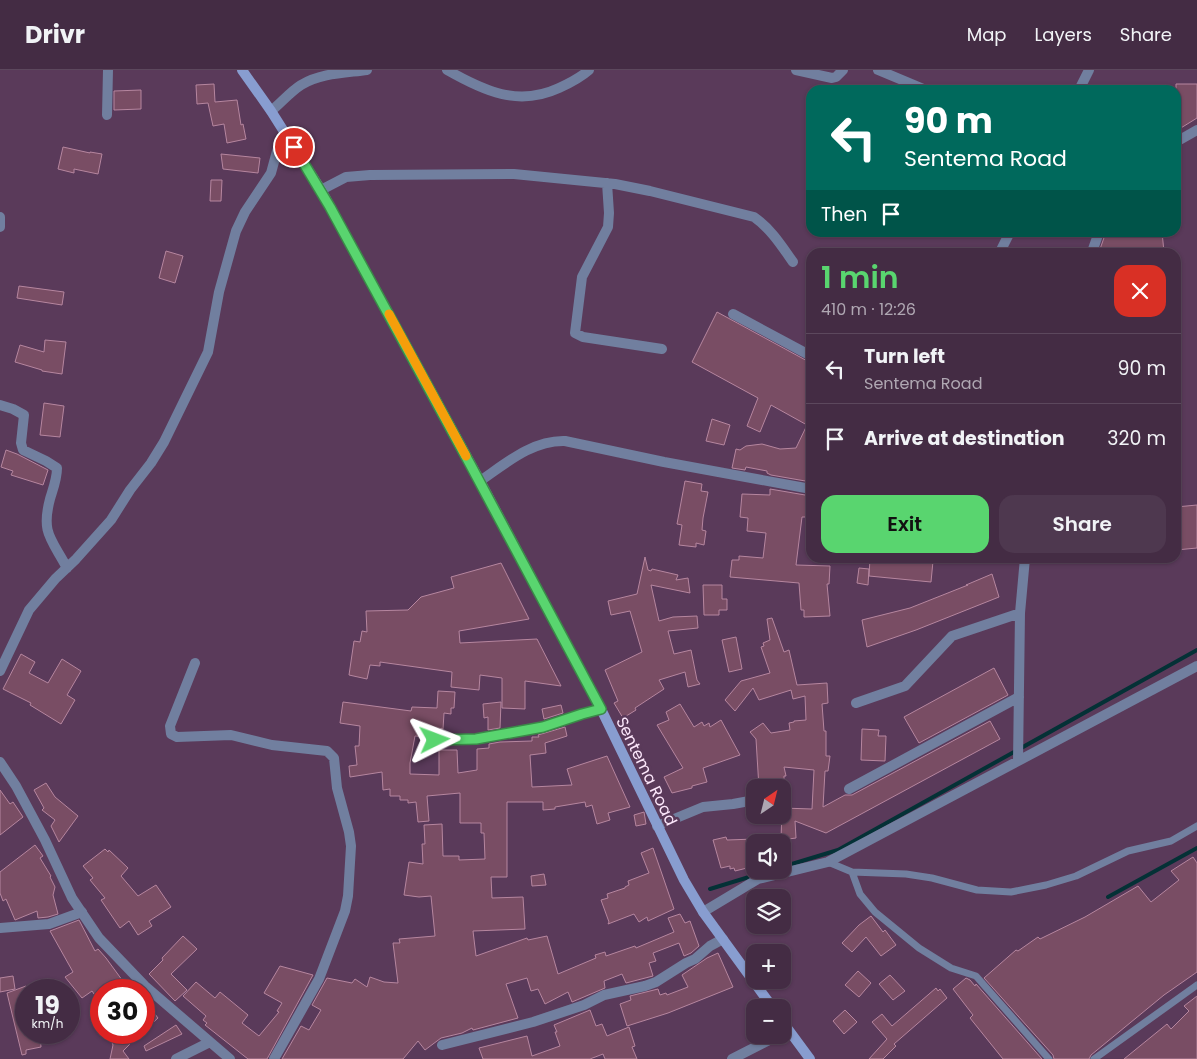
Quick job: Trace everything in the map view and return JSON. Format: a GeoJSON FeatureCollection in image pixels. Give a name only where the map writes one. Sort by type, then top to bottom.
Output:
{"type":"FeatureCollection","features":[{"type":"Feature","properties":{"kind":"main road","name":"Sentema Road"},"geometry":{"type":"LineString","coordinates":[[242,70],[271,111],[321,190],[601,709],[684,880],[703,912],[766,999]]}},
{"type":"Feature","properties":{"kind":"main road"},"geometry":{"type":"LineString","coordinates":[[791,1040],[810,1059]]}},
{"type":"Feature","properties":{"kind":"street"},"geometry":{"type":"LineString","coordinates":[[107,114],[108,70]]}},
{"type":"Feature","properties":{"kind":"street"},"geometry":{"type":"LineString","coordinates":[[271,111],[300,86],[311,80],[324,76],[367,70]]}},
{"type":"Feature","properties":{"kind":"street"},"geometry":{"type":"LineString","coordinates":[[451,71],[495,93],[520,98],[549,93],[582,76],[589,70]]}},
{"type":"Feature","properties":{"kind":"street"},"geometry":{"type":"LineString","coordinates":[[796,70],[832,78],[836,77],[843,70]]}},
{"type":"Feature","properties":{"kind":"street"},"geometry":{"type":"LineString","coordinates":[[878,70],[914,85]]}},
{"type":"Feature","properties":{"kind":"street"},"geometry":{"type":"LineString","coordinates":[[1082,85],[1089,70]]}},
{"type":"Feature","properties":{"kind":"street"},"geometry":{"type":"LineString","coordinates":[[1181,139],[1197,130]]}},
{"type":"Feature","properties":{"kind":"street"},"geometry":{"type":"LineString","coordinates":[[0,671],[30,610],[43,592],[100,534],[164,442],[208,352],[219,292],[236,231],[245,212],[271,173],[277,151],[285,133]]}},
{"type":"Feature","properties":{"kind":"street"},"geometry":{"type":"LineString","coordinates":[[321,190],[346,177],[370,175],[506,173],[607,183],[650,191],[754,217],[765,224],[793,262]]}},
{"type":"Feature","properties":{"kind":"street"},"geometry":{"type":"LineString","coordinates":[[607,183],[608,227],[582,277],[575,333],[583,337],[662,349]]}},
{"type":"Feature","properties":{"kind":"street"},"geometry":{"type":"LineString","coordinates":[[0,217],[0,227]]}},
{"type":"Feature","properties":{"kind":"street"},"geometry":{"type":"LineString","coordinates":[[733,314],[806,353]]}},
{"type":"Feature","properties":{"kind":"street"},"geometry":{"type":"LineString","coordinates":[[0,405],[24,415],[23,450],[57,468],[56,481],[46,518],[46,527],[67,568]]}},
{"type":"Feature","properties":{"kind":"street"},"geometry":{"type":"LineString","coordinates":[[480,482],[517,456],[541,444],[556,441],[806,488]]}},
{"type":"Feature","properties":{"kind":"street"},"geometry":{"type":"LineString","coordinates":[[1018,756],[1020,613],[1025,563]]}},
{"type":"Feature","properties":{"kind":"street"},"geometry":{"type":"LineString","coordinates":[[856,703],[905,686],[952,636],[1020,613]]}},
{"type":"Feature","properties":{"kind":"street"},"geometry":{"type":"LineString","coordinates":[[195,663],[170,726],[171,734],[178,737],[231,736],[272,745],[327,751],[334,758],[337,788],[349,832],[350,876],[345,911],[319,979],[274,1059]]}},
{"type":"Feature","properties":{"kind":"street"},"geometry":{"type":"LineString","coordinates":[[703,912],[758,879],[828,862],[1018,756],[1197,666]]}},
{"type":"Feature","properties":{"kind":"street"},"geometry":{"type":"LineString","coordinates":[[848,789],[1019,697]]}},
{"type":"Feature","properties":{"kind":"street"},"geometry":{"type":"LineString","coordinates":[[435,740],[476,739],[543,727],[601,709]]}},
{"type":"Feature","properties":{"kind":"street"},"geometry":{"type":"LineString","coordinates":[[0,762],[28,808],[72,898],[100,938],[145,986],[230,1059]]}},
{"type":"Feature","properties":{"kind":"street"},"geometry":{"type":"LineString","coordinates":[[658,826],[704,807],[746,802]]}},
{"type":"Feature","properties":{"kind":"street"},"geometry":{"type":"LineString","coordinates":[[0,928],[49,924],[82,912]]}},
{"type":"Feature","properties":{"kind":"street"},"geometry":{"type":"LineString","coordinates":[[442,1045],[533,1022],[604,995],[656,982],[694,959],[710,946],[723,940]]}},
{"type":"Feature","properties":{"kind":"street"},"geometry":{"type":"LineString","coordinates":[[176,1059],[210,1042]]}},
{"type":"Feature","properties":{"kind":"street"},"geometry":{"type":"LineString","coordinates":[[732,1059],[762,1044]]}},
{"type":"Feature","properties":{"kind":"lane"},"geometry":{"type":"LineString","coordinates":[[828,862],[852,872],[932,878],[977,890],[1011,892],[1046,885],[1076,876],[1128,851],[1171,841],[1197,826]]}},
{"type":"Feature","properties":{"kind":"lane"},"geometry":{"type":"LineString","coordinates":[[852,872],[860,894],[875,912],[919,948],[951,968],[976,976],[1049,1059]]}},
{"type":"Feature","properties":{"kind":"lane"},"geometry":{"type":"LineString","coordinates":[[1094,1059],[1197,984]]}},
{"type":"Feature","properties":{"kind":"building"},"geometry":{"type":"Polygon","coordinates":[[[214,84],[215,102],[237,100],[241,125],[243,124],[246,139],[227,143],[224,124],[213,126],[208,103],[197,104],[196,85],[214,84]]]}},
{"type":"Feature","properties":{"kind":"building"},"geometry":{"type":"Polygon","coordinates":[[[1197,84],[1197,118],[1181,128],[1181,85],[1176,85],[1197,84]]]}},
{"type":"Feature","properties":{"kind":"building"},"geometry":{"type":"Polygon","coordinates":[[[141,90],[141,109],[114,110],[114,91],[141,90]]]}},
{"type":"Feature","properties":{"kind":"building"},"geometry":{"type":"Polygon","coordinates":[[[63,147],[102,154],[98,174],[74,169],[74,173],[58,169],[63,147]]]}},
{"type":"Feature","properties":{"kind":"building"},"geometry":{"type":"Polygon","coordinates":[[[221,154],[260,158],[258,173],[223,169],[221,154]]]}},
{"type":"Feature","properties":{"kind":"building"},"geometry":{"type":"Polygon","coordinates":[[[211,180],[222,180],[221,201],[210,201],[211,180]]]}},
{"type":"Feature","properties":{"kind":"building"},"geometry":{"type":"Polygon","coordinates":[[[1104,237],[1162,237],[1164,248],[1100,248],[1104,237]]]}},
{"type":"Feature","properties":{"kind":"building"},"geometry":{"type":"Polygon","coordinates":[[[166,251],[183,256],[175,283],[159,278],[166,251]]]}},
{"type":"Feature","properties":{"kind":"building"},"geometry":{"type":"Polygon","coordinates":[[[19,286],[64,292],[62,305],[17,298],[19,286]]]}},
{"type":"Feature","properties":{"kind":"building"},"geometry":{"type":"Polygon","coordinates":[[[717,312],[806,360],[806,424],[771,405],[760,432],[747,426],[758,398],[692,362],[717,312]]]}},
{"type":"Feature","properties":{"kind":"building"},"geometry":{"type":"Polygon","coordinates":[[[45,340],[66,342],[62,374],[42,371],[15,362],[20,345],[44,352],[45,340]]]}},
{"type":"Feature","properties":{"kind":"building"},"geometry":{"type":"Polygon","coordinates":[[[44,403],[64,406],[60,437],[40,435],[44,403]]]}},
{"type":"Feature","properties":{"kind":"building"},"geometry":{"type":"Polygon","coordinates":[[[712,419],[730,425],[724,445],[706,441],[712,419]]]}},
{"type":"Feature","properties":{"kind":"building"},"geometry":{"type":"Polygon","coordinates":[[[806,427],[806,481],[771,475],[767,471],[746,467],[745,470],[732,468],[736,449],[740,450],[746,446],[762,444],[780,449],[796,448],[806,427]]]}},
{"type":"Feature","properties":{"kind":"building"},"geometry":{"type":"Polygon","coordinates":[[[6,450],[48,470],[43,485],[11,475],[13,471],[1,467],[6,450]]]}},
{"type":"Feature","properties":{"kind":"building"},"geometry":{"type":"Polygon","coordinates":[[[685,481],[702,484],[701,491],[708,492],[702,530],[706,531],[704,545],[696,543],[696,547],[679,545],[682,525],[677,524],[685,481]]]}},
{"type":"Feature","properties":{"kind":"building"},"geometry":{"type":"Polygon","coordinates":[[[770,489],[806,495],[806,517],[802,517],[796,565],[830,566],[829,584],[827,584],[830,616],[804,617],[804,610],[801,610],[799,583],[730,577],[732,560],[739,560],[739,556],[763,558],[766,533],[747,531],[748,518],[740,517],[742,494],[770,495],[770,489]]]}},
{"type":"Feature","properties":{"kind":"building"},"geometry":{"type":"Polygon","coordinates":[[[1197,505],[1197,548],[1181,550],[1181,507],[1197,505]]]}},
{"type":"Feature","properties":{"kind":"building"},"geometry":{"type":"Polygon","coordinates":[[[645,557],[648,570],[651,571],[652,569],[678,575],[676,580],[688,578],[690,593],[651,585],[659,621],[673,617],[697,616],[698,628],[668,631],[674,654],[691,650],[697,680],[700,684],[688,687],[685,672],[659,680],[664,689],[623,718],[614,703],[618,701],[605,670],[642,652],[630,611],[611,615],[608,601],[637,594],[645,557]]]}},
{"type":"Feature","properties":{"kind":"building"},"geometry":{"type":"Polygon","coordinates":[[[501,563],[529,619],[459,631],[460,643],[537,639],[561,686],[525,681],[525,709],[502,708],[502,678],[480,675],[479,690],[451,687],[452,672],[380,662],[380,666],[370,665],[367,679],[349,675],[354,641],[360,642],[362,631],[367,632],[366,611],[408,610],[421,597],[454,588],[451,577],[501,563]]]}},
{"type":"Feature","properties":{"kind":"building"},"geometry":{"type":"Polygon","coordinates":[[[870,563],[933,563],[931,582],[869,576],[870,563]]]}},
{"type":"Feature","properties":{"kind":"building"},"geometry":{"type":"Polygon","coordinates":[[[859,568],[869,569],[868,585],[857,583],[859,568]]]}},
{"type":"Feature","properties":{"kind":"building"},"geometry":{"type":"Polygon","coordinates":[[[992,574],[999,597],[867,647],[862,620],[910,608],[992,574]]]}},
{"type":"Feature","properties":{"kind":"building"},"geometry":{"type":"Polygon","coordinates":[[[703,585],[722,585],[722,599],[727,599],[727,610],[719,610],[719,615],[704,615],[703,585]]]}},
{"type":"Feature","properties":{"kind":"building"},"geometry":{"type":"Polygon","coordinates":[[[772,618],[784,652],[789,650],[797,685],[827,683],[828,703],[822,704],[824,731],[826,731],[826,756],[830,756],[828,771],[825,771],[823,807],[845,795],[852,795],[990,721],[1000,739],[826,833],[795,821],[796,838],[791,839],[791,834],[781,834],[782,824],[791,824],[791,808],[812,809],[814,770],[784,767],[786,776],[784,776],[784,779],[758,779],[756,739],[750,732],[763,723],[771,733],[790,730],[789,723],[806,720],[805,696],[793,699],[791,690],[759,700],[753,688],[735,711],[725,700],[741,681],[770,673],[761,647],[764,646],[763,643],[770,640],[767,619],[772,618]]]}},
{"type":"Feature","properties":{"kind":"building"},"geometry":{"type":"Polygon","coordinates":[[[736,637],[742,669],[729,672],[722,640],[736,637]]]}},
{"type":"Feature","properties":{"kind":"building"},"geometry":{"type":"Polygon","coordinates":[[[21,654],[35,662],[29,673],[48,683],[62,659],[81,671],[67,695],[75,700],[61,724],[30,705],[31,703],[3,689],[21,654]]]}},
{"type":"Feature","properties":{"kind":"building"},"geometry":{"type":"Polygon","coordinates":[[[994,668],[1008,695],[919,743],[904,717],[994,668]]]}},
{"type":"Feature","properties":{"kind":"building"},"geometry":{"type":"Polygon","coordinates":[[[438,691],[455,692],[454,708],[451,708],[451,714],[444,713],[441,733],[432,734],[429,737],[415,736],[410,774],[439,775],[439,750],[457,750],[458,773],[477,770],[477,749],[489,748],[489,744],[500,742],[532,741],[532,737],[539,737],[538,735],[565,727],[567,736],[545,743],[546,753],[530,755],[532,787],[572,785],[567,769],[607,756],[630,807],[608,813],[610,820],[597,824],[592,805],[586,807],[585,802],[543,810],[543,802],[507,802],[507,877],[491,877],[492,898],[523,897],[525,929],[473,931],[476,956],[527,938],[528,940],[547,936],[558,974],[596,958],[595,955],[605,952],[606,956],[635,946],[636,948],[674,932],[668,918],[680,914],[685,923],[690,921],[699,946],[684,956],[679,943],[653,953],[656,961],[649,963],[653,976],[626,983],[622,974],[604,981],[605,988],[572,1002],[568,992],[545,1004],[538,989],[531,991],[527,978],[506,984],[518,1018],[473,1030],[472,1028],[462,1033],[441,1038],[425,1050],[418,1041],[403,1059],[282,1059],[301,1026],[309,1030],[321,1010],[312,1005],[327,978],[352,983],[355,979],[367,987],[370,977],[384,982],[398,983],[393,943],[400,943],[399,939],[435,936],[431,896],[404,895],[409,862],[423,864],[422,844],[425,844],[424,825],[442,824],[443,856],[459,856],[459,860],[485,859],[484,833],[481,833],[481,823],[460,823],[460,793],[427,796],[429,821],[418,822],[416,802],[408,803],[408,800],[400,800],[400,796],[390,796],[390,789],[383,790],[382,772],[350,777],[349,766],[357,765],[355,746],[359,746],[360,726],[340,723],[343,702],[411,711],[412,707],[437,708],[438,691]]]}},
{"type":"Feature","properties":{"kind":"building"},"geometry":{"type":"Polygon","coordinates":[[[501,702],[500,728],[488,730],[488,717],[484,718],[483,704],[501,702]]]}},
{"type":"Feature","properties":{"kind":"building"},"geometry":{"type":"Polygon","coordinates":[[[680,704],[694,727],[702,722],[704,726],[709,723],[710,727],[721,720],[740,755],[703,768],[707,782],[672,793],[664,777],[683,768],[657,725],[669,720],[666,712],[680,704]]]}},
{"type":"Feature","properties":{"kind":"building"},"geometry":{"type":"Polygon","coordinates":[[[561,705],[563,713],[544,719],[542,709],[561,705]]]}},
{"type":"Feature","properties":{"kind":"building"},"geometry":{"type":"Polygon","coordinates":[[[862,729],[879,730],[878,736],[886,736],[885,761],[861,760],[862,729]]]}},
{"type":"Feature","properties":{"kind":"building"},"geometry":{"type":"Polygon","coordinates":[[[46,783],[55,797],[78,816],[59,842],[51,826],[55,820],[42,810],[44,808],[34,790],[46,783]]]}},
{"type":"Feature","properties":{"kind":"building"},"geometry":{"type":"Polygon","coordinates":[[[0,790],[10,804],[13,802],[23,817],[0,835],[0,790]]]}},
{"type":"Feature","properties":{"kind":"building"},"geometry":{"type":"Polygon","coordinates":[[[644,812],[646,824],[636,826],[634,815],[644,812]]]}},
{"type":"Feature","properties":{"kind":"building"},"geometry":{"type":"Polygon","coordinates":[[[726,837],[727,840],[746,839],[746,868],[735,871],[734,868],[730,869],[730,866],[721,868],[713,840],[726,837]]]}},
{"type":"Feature","properties":{"kind":"building"},"geometry":{"type":"Polygon","coordinates":[[[35,845],[43,856],[40,858],[51,876],[55,887],[53,895],[58,914],[38,918],[37,911],[15,920],[6,899],[3,901],[0,893],[0,872],[35,845]]]}},
{"type":"Feature","properties":{"kind":"building"},"geometry":{"type":"Polygon","coordinates":[[[653,848],[674,909],[648,921],[647,917],[639,922],[634,914],[608,924],[609,922],[601,900],[608,898],[607,894],[625,888],[629,885],[628,881],[649,873],[641,853],[653,848]]]}},
{"type":"Feature","properties":{"kind":"building"},"geometry":{"type":"Polygon","coordinates":[[[105,849],[108,852],[109,850],[128,868],[121,876],[138,896],[156,885],[171,907],[149,921],[152,926],[138,935],[129,921],[120,928],[101,900],[105,898],[90,880],[93,878],[83,866],[105,849]]]}},
{"type":"Feature","properties":{"kind":"building"},"geometry":{"type":"Polygon","coordinates":[[[1193,857],[1197,863],[1197,972],[1164,995],[1091,1055],[1089,1059],[1054,1059],[1053,1055],[984,978],[1016,950],[1018,951],[1038,937],[1040,939],[1085,917],[1138,886],[1151,902],[1179,880],[1171,871],[1193,857]]]}},
{"type":"Feature","properties":{"kind":"building"},"geometry":{"type":"Polygon","coordinates":[[[544,874],[546,885],[532,886],[531,876],[544,874]]]}},
{"type":"Feature","properties":{"kind":"building"},"geometry":{"type":"Polygon","coordinates":[[[871,916],[896,945],[881,956],[866,937],[852,952],[842,943],[859,925],[871,916]]]}},
{"type":"Feature","properties":{"kind":"building"},"geometry":{"type":"Polygon","coordinates":[[[79,920],[95,951],[98,949],[121,979],[90,979],[90,992],[82,998],[80,996],[80,979],[67,979],[65,977],[73,972],[50,931],[79,920]]]}},
{"type":"Feature","properties":{"kind":"building"},"geometry":{"type":"Polygon","coordinates":[[[183,936],[197,949],[171,974],[187,990],[175,1001],[149,974],[163,960],[162,958],[183,936]]]}},
{"type":"Feature","properties":{"kind":"building"},"geometry":{"type":"Polygon","coordinates":[[[718,953],[733,987],[668,1013],[627,1026],[620,1004],[631,1000],[630,996],[658,989],[660,995],[666,993],[667,995],[688,987],[682,975],[718,953]]]}},
{"type":"Feature","properties":{"kind":"building"},"geometry":{"type":"Polygon","coordinates":[[[280,966],[313,975],[267,1059],[248,1059],[205,1025],[207,1023],[203,1020],[206,1016],[183,996],[196,982],[215,998],[220,992],[248,1015],[242,1023],[259,1036],[279,1012],[277,1011],[282,1003],[264,993],[280,966]]]}},
{"type":"Feature","properties":{"kind":"building"},"geometry":{"type":"Polygon","coordinates":[[[858,971],[871,983],[859,997],[845,985],[858,971]]]}},
{"type":"Feature","properties":{"kind":"building"},"geometry":{"type":"Polygon","coordinates":[[[890,975],[905,991],[893,1000],[879,984],[890,975]]]}},
{"type":"Feature","properties":{"kind":"building"},"geometry":{"type":"Polygon","coordinates":[[[13,976],[15,989],[0,992],[0,978],[13,976]]]}},
{"type":"Feature","properties":{"kind":"building"},"geometry":{"type":"Polygon","coordinates":[[[966,978],[975,986],[976,984],[1042,1059],[1003,1059],[970,1018],[973,1015],[953,989],[966,978]]]}},
{"type":"Feature","properties":{"kind":"building"},"geometry":{"type":"Polygon","coordinates":[[[936,988],[938,991],[940,989],[947,998],[894,1044],[896,1046],[883,1059],[869,1059],[887,1039],[872,1022],[882,1014],[892,1026],[936,988]]]}},
{"type":"Feature","properties":{"kind":"building"},"geometry":{"type":"Polygon","coordinates":[[[15,990],[15,1026],[7,993],[15,990]]]}},
{"type":"Feature","properties":{"kind":"building"},"geometry":{"type":"Polygon","coordinates":[[[1197,996],[1197,1059],[1124,1059],[1167,1024],[1171,1029],[1189,1011],[1184,1006],[1197,996]]]}},
{"type":"Feature","properties":{"kind":"building"},"geometry":{"type":"Polygon","coordinates":[[[590,1010],[596,1026],[602,1024],[607,1036],[629,1027],[635,1046],[632,1047],[637,1059],[605,1059],[603,1054],[590,1059],[483,1059],[479,1048],[527,1036],[532,1056],[560,1046],[554,1025],[590,1010]]]}},
{"type":"Feature","properties":{"kind":"building"},"geometry":{"type":"Polygon","coordinates":[[[845,1010],[857,1022],[844,1034],[833,1021],[845,1010]]]}},
{"type":"Feature","properties":{"kind":"building"},"geometry":{"type":"Polygon","coordinates":[[[176,1025],[182,1034],[146,1051],[144,1046],[155,1044],[155,1039],[176,1025]]]}},
{"type":"Feature","properties":{"kind":"building"},"geometry":{"type":"Polygon","coordinates":[[[19,1044],[41,1044],[41,1047],[26,1050],[26,1054],[22,1055],[19,1044]]]}},
{"type":"Feature","properties":{"kind":"building"},"geometry":{"type":"Polygon","coordinates":[[[130,1044],[123,1051],[129,1059],[110,1059],[113,1045],[130,1044]]]}},
{"type":"Feature","properties":{"kind":"waterway"},"geometry":{"type":"LineString","coordinates":[[791,864],[838,850],[1197,650]]}},
{"type":"Feature","properties":{"kind":"waterway"},"geometry":{"type":"LineString","coordinates":[[1108,897],[1197,848]]}},
{"type":"Feature","properties":{"kind":"waterway"},"geometry":{"type":"LineString","coordinates":[[710,889],[746,878]]}},
{"type":"Feature","properties":{"kind":"slow traffic"},"geometry":{"type":"LineString","coordinates":[[389,314],[466,456]]}},
{"type":"Feature","properties":{"kind":"route"},"geometry":{"type":"LineString","coordinates":[[294,147],[321,190],[601,709],[543,727],[476,739],[435,740]]}}]}
